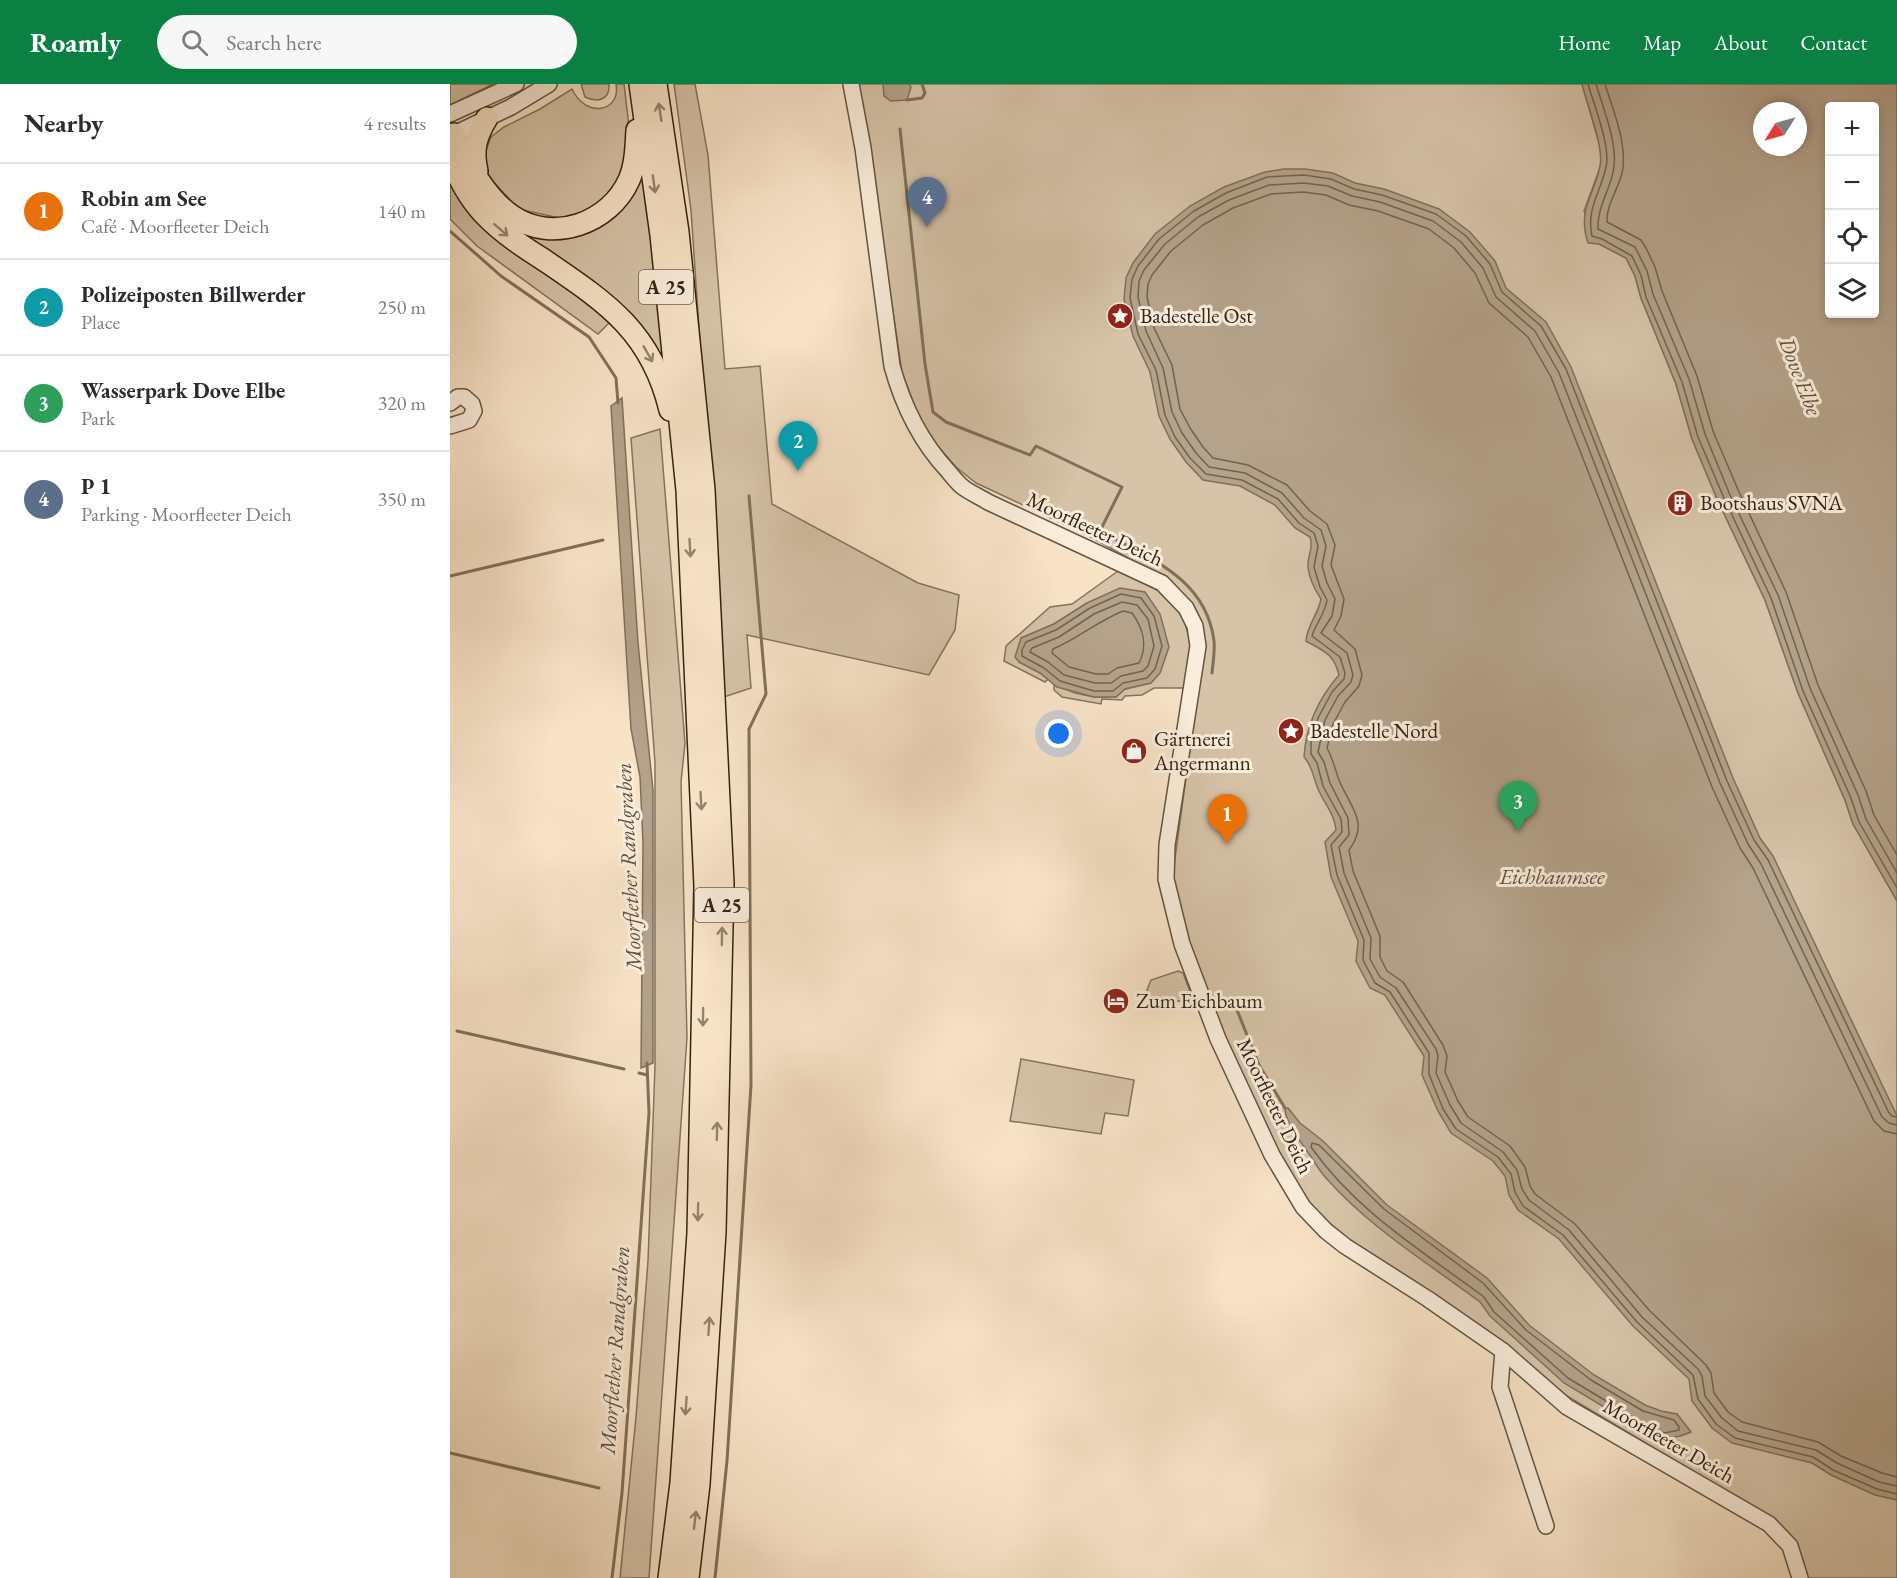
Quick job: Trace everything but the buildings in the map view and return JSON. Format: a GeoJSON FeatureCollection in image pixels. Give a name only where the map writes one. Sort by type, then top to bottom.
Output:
{"type":"FeatureCollection","features":[{"type":"Feature","properties":{"kind":"highway"},"geometry":{"type":"LineString","coordinates":[[451,129],[463,155],[500,206],[513,217],[530,225],[547,229],[564,228],[591,220],[612,206],[630,178],[636,149],[640,84]]}},
{"type":"Feature","properties":{"kind":"highway","name":"A 25"},"geometry":{"type":"LineString","coordinates":[[640,84],[663,257],[687,490],[705,886],[698,1233],[681,1483],[669,1578]]}},
{"type":"Feature","properties":{"kind":"highway","name":"A 25"},"geometry":{"type":"LineString","coordinates":[[656,84],[679,243],[704,490],[723,884],[715,1232],[699,1484],[688,1578]]}},
{"type":"Feature","properties":{"kind":"highway"},"geometry":{"type":"LineString","coordinates":[[479,178],[474,148],[478,133],[487,118]]}},
{"type":"Feature","properties":{"kind":"highway"},"geometry":{"type":"LineString","coordinates":[[450,159],[467,192],[495,225],[509,237],[597,295],[624,320],[634,333],[655,366],[668,402],[687,490]]}},
{"type":"Feature","properties":{"kind":"street"},"geometry":{"type":"LineString","coordinates":[[451,129],[516,84]]}},
{"type":"Feature","properties":{"kind":"street"},"geometry":{"type":"LineString","coordinates":[[451,129],[487,118],[511,107],[549,84]]}},
{"type":"Feature","properties":{"kind":"street","name":"Moorfleeter Deich"},"geometry":{"type":"LineString","coordinates":[[851,84],[863,148],[892,366],[898,390],[909,417],[922,439],[963,487],[988,502],[1162,583],[1186,608],[1195,626],[1198,646],[1167,845],[1166,879],[1189,967],[1218,1039],[1272,1155],[1303,1207],[1326,1231],[1345,1246],[1503,1351],[1567,1407],[1769,1524],[1790,1546],[1800,1578]]}},
{"type":"Feature","properties":{"kind":"street"},"geometry":{"type":"LineString","coordinates":[[450,403],[458,397],[464,397],[470,401],[474,411],[469,420],[450,426]]}},
{"type":"Feature","properties":{"kind":"street"},"geometry":{"type":"LineString","coordinates":[[1503,1351],[1500,1387],[1546,1526]]}},
{"type":"Feature","properties":{"kind":"shaded area"},"geometry":{"type":"Polygon","coordinates":[[[450,84],[493,84],[450,105],[450,84]]]}},
{"type":"Feature","properties":{"kind":"shaded area"},"geometry":{"type":"Polygon","coordinates":[[[581,84],[609,84],[608,94],[599,100],[585,97],[581,84]]]}},
{"type":"Feature","properties":{"kind":"shaded area"},"geometry":{"type":"Polygon","coordinates":[[[616,84],[624,84],[631,144],[622,178],[605,200],[586,212],[564,219],[518,209],[489,177],[483,158],[491,137],[504,127],[540,109],[572,89],[585,105],[593,108],[608,106],[616,93],[616,84]]]}},
{"type":"Feature","properties":{"kind":"shaded area"},"geometry":{"type":"Polygon","coordinates":[[[674,84],[695,84],[708,155],[725,369],[760,366],[772,504],[918,583],[959,595],[955,630],[929,675],[747,635],[751,688],[724,697],[691,210],[674,84]]]}},
{"type":"Feature","properties":{"kind":"shaded area"},"geometry":{"type":"Polygon","coordinates":[[[859,84],[1582,84],[1601,150],[1601,165],[1584,211],[1599,244],[1626,258],[1635,276],[1641,298],[1676,384],[1692,439],[1718,501],[1765,600],[1798,693],[1845,800],[1853,824],[1897,901],[1897,1578],[1806,1578],[1800,1553],[1774,1520],[1567,1396],[1501,1341],[1349,1239],[1314,1210],[1277,1152],[1222,1034],[1192,959],[1177,904],[1173,873],[1204,646],[1164,578],[1089,536],[976,483],[956,467],[936,444],[918,415],[902,372],[859,84]]]}},
{"type":"Feature","properties":{"kind":"shaded area"},"geometry":{"type":"Polygon","coordinates":[[[643,162],[668,369],[514,229],[575,236],[599,228],[621,210],[634,187],[643,162]]]}},
{"type":"Feature","properties":{"kind":"shaded area"},"geometry":{"type":"Polygon","coordinates":[[[450,175],[612,320],[598,334],[477,246],[450,219],[450,175]]]}},
{"type":"Feature","properties":{"kind":"shaded area"},"geometry":{"type":"Polygon","coordinates":[[[660,429],[685,743],[681,782],[687,1038],[649,1578],[620,1578],[648,1261],[655,1066],[655,763],[631,438],[660,429]]]}},
{"type":"Feature","properties":{"kind":"shaded area"},"geometry":{"type":"Polygon","coordinates":[[[1118,571],[1155,588],[1182,614],[1192,647],[1187,688],[1154,688],[1142,695],[1125,696],[1122,700],[1102,699],[1101,704],[1062,697],[1054,690],[1054,684],[1075,693],[1094,697],[1116,697],[1125,689],[1151,683],[1087,603],[1054,624],[1021,638],[1019,662],[1048,679],[1045,682],[1004,661],[1006,646],[1050,607],[1072,604],[1118,571]]]}},
{"type":"Feature","properties":{"kind":"shaded area"},"geometry":{"type":"Polygon","coordinates":[[[1178,971],[1183,973],[1192,997],[1189,1000],[1160,1003],[1151,1000],[1147,990],[1151,980],[1178,971]]]}},
{"type":"Feature","properties":{"kind":"shaded area"},"geometry":{"type":"Polygon","coordinates":[[[1021,1059],[1134,1080],[1128,1116],[1105,1113],[1101,1134],[1010,1121],[1021,1059]]]}},
{"type":"Feature","properties":{"kind":"water"},"geometry":{"type":"Polygon","coordinates":[[[883,84],[909,84],[911,87],[907,100],[891,101],[884,96],[883,84]]]}},
{"type":"Feature","properties":{"kind":"water","name":"Dove Elbe"},"geometry":{"type":"Polygon","coordinates":[[[1582,84],[1897,84],[1897,901],[1853,824],[1845,800],[1798,693],[1765,600],[1718,501],[1692,439],[1676,384],[1641,298],[1635,276],[1626,258],[1599,244],[1588,243],[1584,221],[1600,166],[1600,148],[1582,84]]]}},
{"type":"Feature","properties":{"kind":"water","name":"Eichbaumsee"},"geometry":{"type":"Polygon","coordinates":[[[1284,169],[1333,173],[1355,183],[1384,189],[1439,209],[1470,232],[1495,261],[1506,288],[1546,322],[1571,367],[1733,778],[1760,838],[1773,856],[1897,1116],[1897,1500],[1875,1495],[1831,1475],[1812,1463],[1732,1443],[1712,1428],[1692,1401],[1689,1379],[1633,1326],[1559,1239],[1518,1210],[1509,1195],[1505,1176],[1493,1161],[1451,1133],[1422,1075],[1424,1056],[1385,995],[1370,988],[1356,961],[1358,941],[1331,877],[1325,842],[1336,830],[1335,825],[1311,768],[1304,757],[1307,734],[1314,713],[1325,693],[1339,675],[1331,658],[1306,641],[1308,630],[1321,599],[1309,571],[1310,537],[1295,528],[1275,505],[1240,486],[1203,480],[1186,462],[1170,439],[1159,416],[1150,372],[1133,336],[1124,299],[1126,278],[1133,263],[1155,234],[1190,206],[1224,187],[1265,172],[1284,169]]]}},
{"type":"Feature","properties":{"kind":"water"},"geometry":{"type":"Polygon","coordinates":[[[622,398],[638,643],[653,790],[653,1063],[641,1068],[643,843],[640,777],[631,729],[611,406],[622,398]]]}},
{"type":"Feature","properties":{"kind":"water"},"geometry":{"type":"Polygon","coordinates":[[[1120,588],[1145,592],[1160,614],[1169,647],[1160,673],[1151,683],[1125,689],[1116,697],[1094,697],[1057,687],[1015,657],[1021,638],[1054,624],[1087,603],[1120,588]]]}},
{"type":"Feature","properties":{"kind":"water"},"geometry":{"type":"Polygon","coordinates":[[[1285,1108],[1288,1108],[1300,1123],[1323,1141],[1387,1205],[1487,1278],[1529,1325],[1594,1375],[1645,1405],[1677,1414],[1691,1432],[1670,1438],[1649,1434],[1564,1383],[1490,1316],[1480,1302],[1380,1229],[1343,1196],[1323,1175],[1295,1134],[1285,1108]]]}},
{"type":"Feature","properties":{"kind":"waterway"},"geometry":{"type":"LineString","coordinates":[[907,100],[922,98],[925,93],[922,84]]}},
{"type":"Feature","properties":{"kind":"waterway"},"geometry":{"type":"LineString","coordinates":[[900,129],[925,364],[933,412],[946,422],[1030,455],[1036,446],[1122,487],[1100,531],[1156,561],[1188,586],[1200,601],[1209,619],[1214,641],[1212,673]]}},
{"type":"Feature","properties":{"kind":"waterway","name":"Moorflether Randgraben"},"geometry":{"type":"LineString","coordinates":[[450,231],[501,276],[589,337],[616,378],[618,403]]}},
{"type":"Feature","properties":{"kind":"waterway"},"geometry":{"type":"LineString","coordinates":[[715,1578],[727,1461],[751,1085],[749,729],[766,694],[749,496]]}},
{"type":"Feature","properties":{"kind":"waterway"},"geometry":{"type":"LineString","coordinates":[[450,576],[603,540]]}},
{"type":"Feature","properties":{"kind":"waterway"},"geometry":{"type":"LineString","coordinates":[[1235,1005],[1259,1065],[1285,1108]]}},
{"type":"Feature","properties":{"kind":"waterway"},"geometry":{"type":"LineString","coordinates":[[457,1031],[624,1069]]}},
{"type":"Feature","properties":{"kind":"waterway","name":"Moorflether Randgraben"},"geometry":{"type":"LineString","coordinates":[[612,1578],[622,1493],[649,1113],[647,1063]]}},
{"type":"Feature","properties":{"kind":"waterway"},"geometry":{"type":"LineString","coordinates":[[639,1073],[647,1075]]}},
{"type":"Feature","properties":{"kind":"waterway"},"geometry":{"type":"LineString","coordinates":[[450,1453],[599,1488]]}},
{"type":"Feature","properties":{"kind":"place","name":"P 1"},"geometry":{"type":"Point","coordinates":[927,227]}},
{"type":"Feature","properties":{"kind":"place","name":"Badestelle Ost"},"geometry":{"type":"Point","coordinates":[1120,316]}},
{"type":"Feature","properties":{"kind":"place","name":"Polizeiposten Billwerder"},"geometry":{"type":"Point","coordinates":[798,471]}},
{"type":"Feature","properties":{"kind":"place","name":"Bootshaus SVNA"},"geometry":{"type":"Point","coordinates":[1680,503]}},
{"type":"Feature","properties":{"kind":"place","name":"Badestelle Nord"},"geometry":{"type":"Point","coordinates":[1291,731]}},
{"type":"Feature","properties":{"kind":"place","name":"Gärtnerei Angermann"},"geometry":{"type":"Point","coordinates":[1134,751]}},
{"type":"Feature","properties":{"kind":"place","name":"Wasserpark Dove Elbe"},"geometry":{"type":"Point","coordinates":[1518,831]}},
{"type":"Feature","properties":{"kind":"place","name":"Robin am See"},"geometry":{"type":"Point","coordinates":[1227,844]}},
{"type":"Feature","properties":{"kind":"place","name":"Zum Eichbaum"},"geometry":{"type":"Point","coordinates":[1116,1001]}}]}
